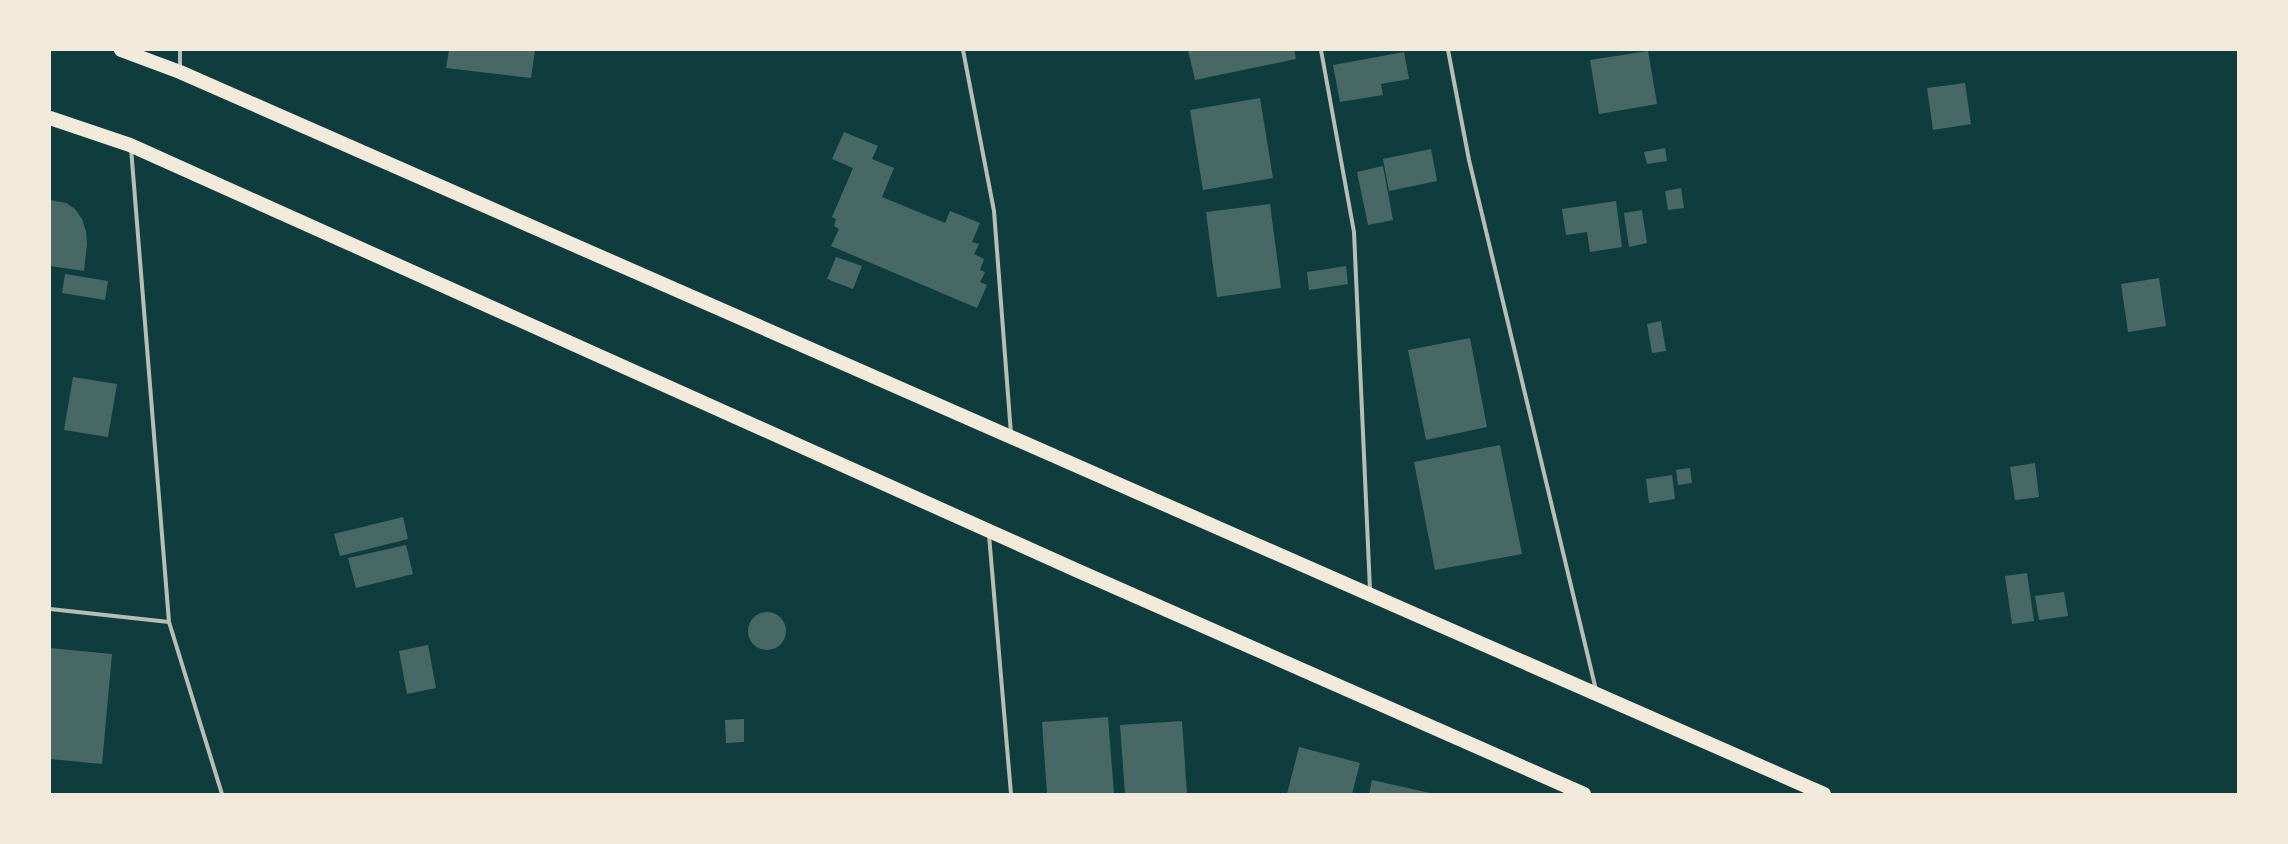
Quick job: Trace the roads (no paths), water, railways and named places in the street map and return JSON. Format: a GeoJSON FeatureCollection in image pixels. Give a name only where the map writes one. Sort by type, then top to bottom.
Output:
{"type":"FeatureCollection","features":[{"type":"Feature","properties":{"kind":"highway"},"geometry":{"type":"LineString","coordinates":[[121,50],[180,72],[1011,436],[1018,442],[1824,794]]}},
{"type":"Feature","properties":{"kind":"highway"},"geometry":{"type":"LineString","coordinates":[[50,118],[130,145],[989,531],[1584,794]]}},
{"type":"Feature","properties":{"kind":"lane"},"geometry":{"type":"LineString","coordinates":[[180,50],[180,72]]}},
{"type":"Feature","properties":{"kind":"lane"},"geometry":{"type":"LineString","coordinates":[[963,50],[994,211],[1011,436]]}},
{"type":"Feature","properties":{"kind":"lane"},"geometry":{"type":"LineString","coordinates":[[1321,50],[1354,232],[1370,595]]}},
{"type":"Feature","properties":{"kind":"lane"},"geometry":{"type":"LineString","coordinates":[[1448,50],[1469,160],[1598,694]]}},
{"type":"Feature","properties":{"kind":"lane"},"geometry":{"type":"LineString","coordinates":[[130,145],[169,622],[222,794]]}},
{"type":"Feature","properties":{"kind":"lane"},"geometry":{"type":"LineString","coordinates":[[989,531],[1011,794]]}},
{"type":"Feature","properties":{"kind":"lane"},"geometry":{"type":"LineString","coordinates":[[50,608],[169,622]]}}]}
